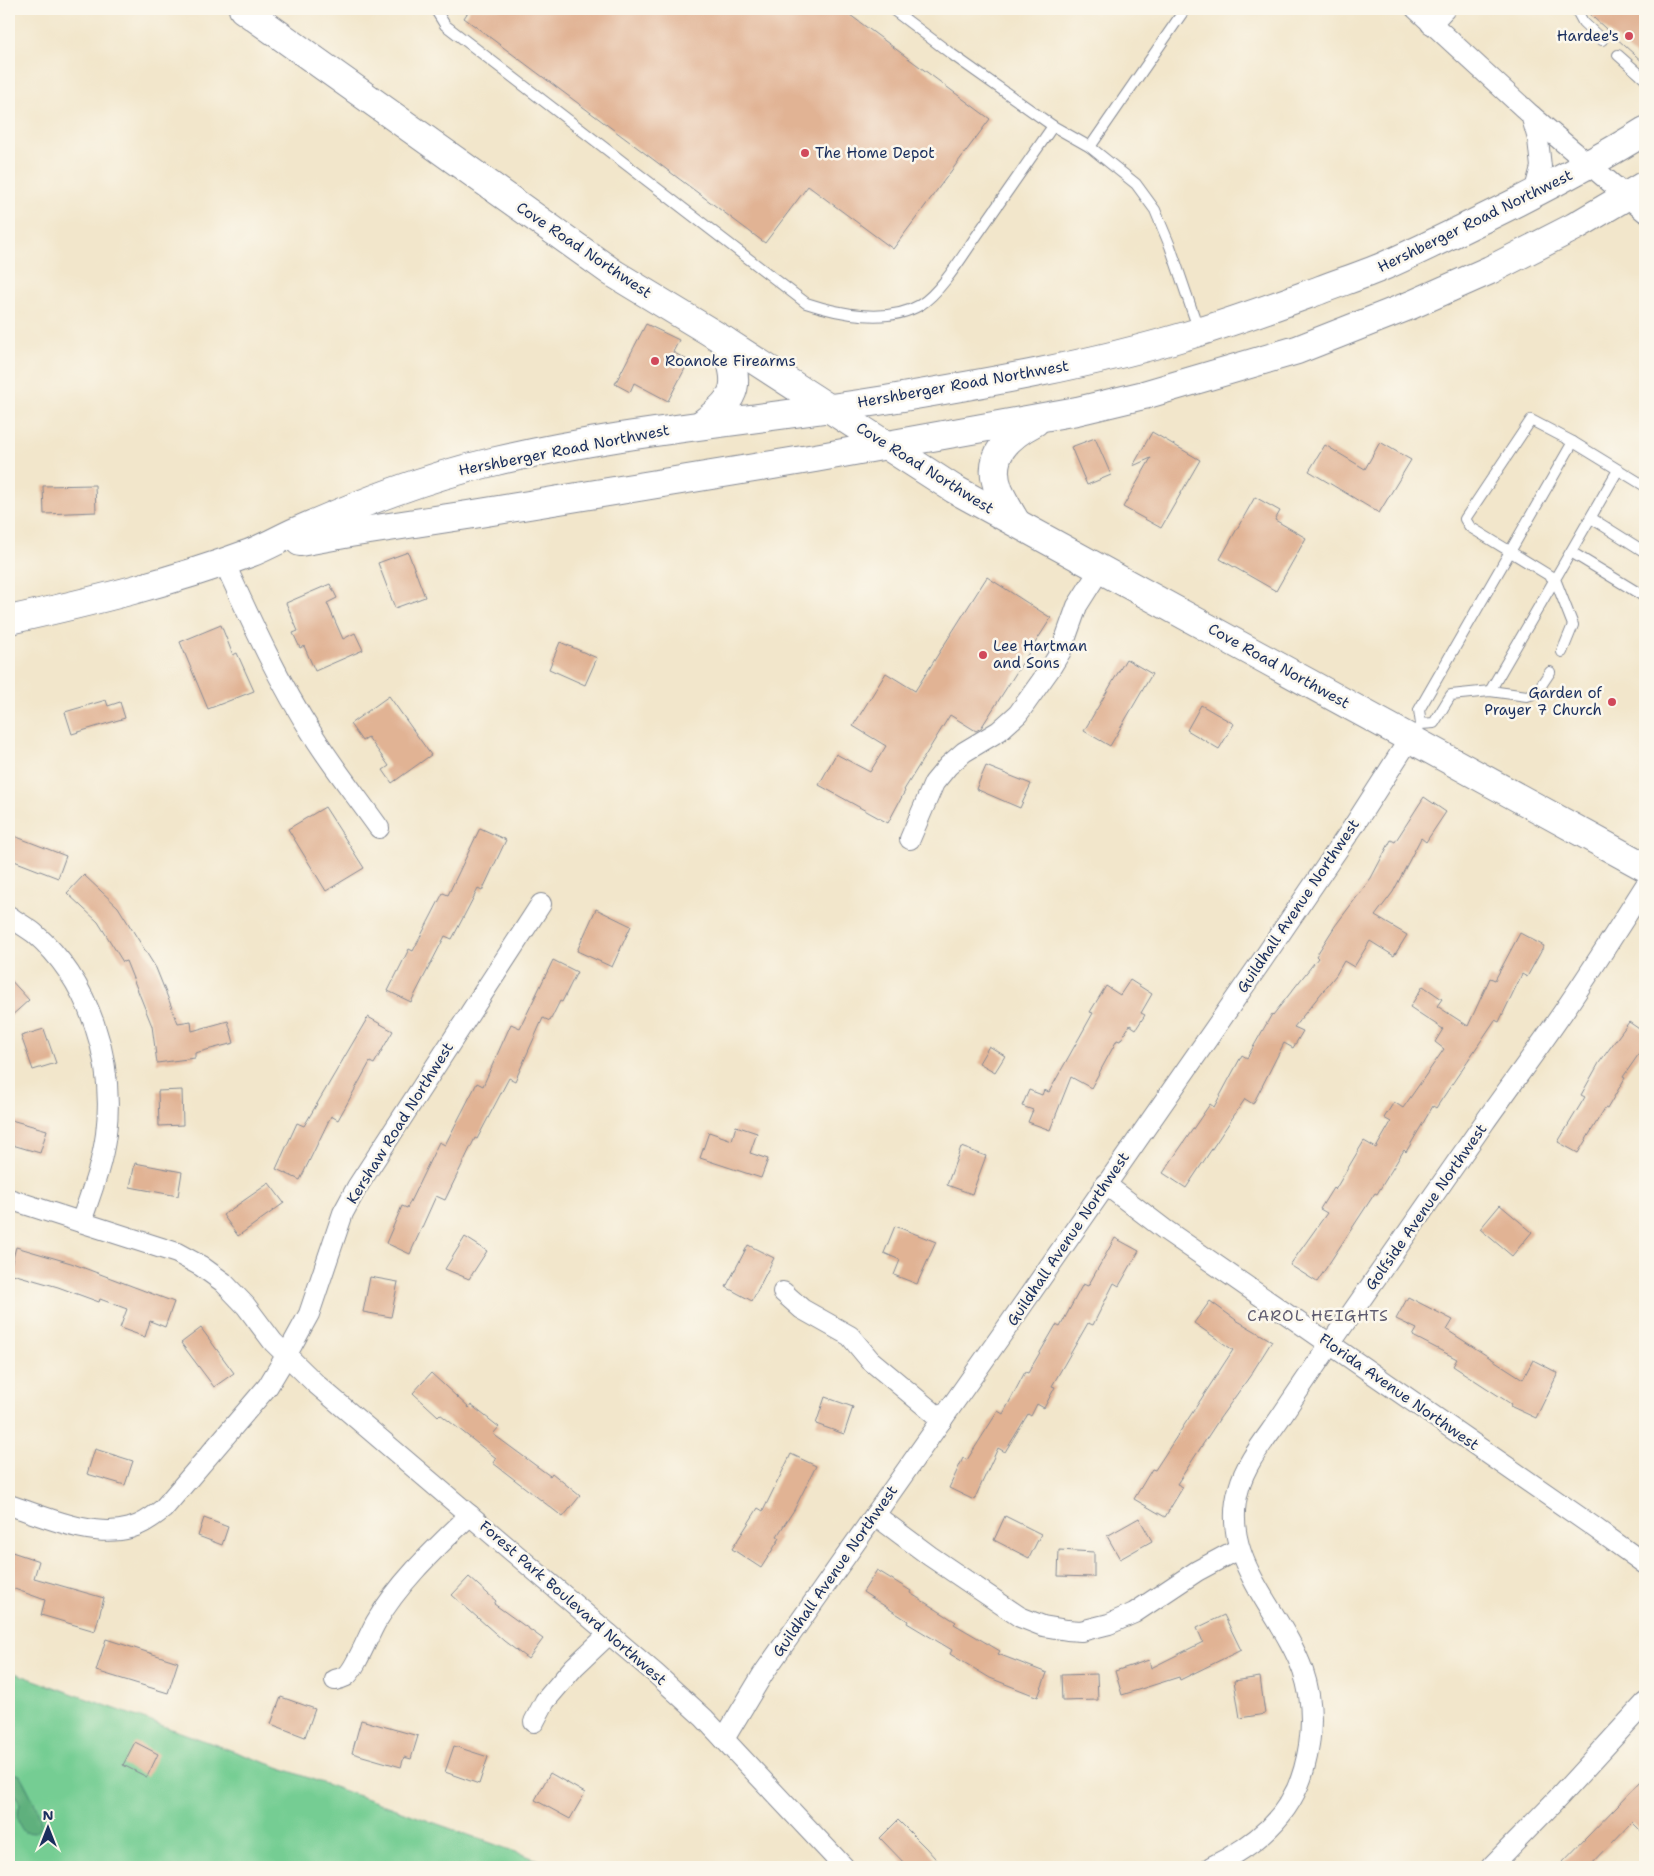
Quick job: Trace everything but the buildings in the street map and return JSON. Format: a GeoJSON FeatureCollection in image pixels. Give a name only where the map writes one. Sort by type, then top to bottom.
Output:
{"type":"FeatureCollection","features":[{"type":"Feature","properties":{"kind":"main road","name":"Cove Road Northwest"},"geometry":{"type":"LineString","coordinates":[[243,9],[613,273],[725,341],[954,489],[1101,568],[1416,731],[1645,867]]}},
{"type":"Feature","properties":{"kind":"main road","name":"Hershberger Road Northwest"},"geometry":{"type":"LineString","coordinates":[[255,552],[311,525],[400,488],[438,475],[497,460],[702,424],[880,400],[991,381],[1108,356],[1199,332],[1263,311],[1379,268],[1439,241],[1589,164],[1645,131]]}},
{"type":"Feature","properties":{"kind":"main road","name":"Hershberger Road Northwest"},"geometry":{"type":"LineString","coordinates":[[9,620],[130,591],[255,552],[350,533],[494,511],[886,445],[1048,416],[1144,394],[1297,350],[1411,306],[1490,270],[1574,227],[1639,198]]}},
{"type":"Feature","properties":{"kind":"main road"},"geometry":{"type":"LineString","coordinates":[[702,424],[727,402],[735,386],[734,369],[725,341]]}},
{"type":"Feature","properties":{"kind":"main road"},"geometry":{"type":"LineString","coordinates":[[1016,522],[999,490],[996,476],[999,452],[1006,442],[1018,431],[1048,416]]}},
{"type":"Feature","properties":{"kind":"street"},"geometry":{"type":"LineString","coordinates":[[1416,9],[1531,115],[1589,164],[1639,198]]}},
{"type":"Feature","properties":{"kind":"street"},"geometry":{"type":"LineString","coordinates":[[1431,24],[1445,9]]}},
{"type":"Feature","properties":{"kind":"street"},"geometry":{"type":"LineString","coordinates":[[1531,115],[1538,139],[1541,167],[1534,193]]}},
{"type":"Feature","properties":{"kind":"street"},"geometry":{"type":"LineString","coordinates":[[224,562],[248,616],[290,698],[313,736],[380,828]]}},
{"type":"Feature","properties":{"kind":"street"},"geometry":{"type":"LineString","coordinates":[[910,839],[934,784],[948,766],[964,752],[999,731],[1018,714],[1050,669],[1060,652],[1077,606],[1101,568]]}},
{"type":"Feature","properties":{"kind":"street","name":"Guildhall Avenue Northwest"},"geometry":{"type":"LineString","coordinates":[[724,1739],[763,1674],[942,1420],[1348,835],[1416,731]]}},
{"type":"Feature","properties":{"kind":"street","name":"Golfside Avenue Northwest"},"geometry":{"type":"LineString","coordinates":[[1211,1867],[1236,1855],[1263,1835],[1277,1821],[1291,1801],[1304,1771],[1310,1748],[1312,1722],[1309,1695],[1302,1669],[1281,1626],[1247,1571],[1238,1548],[1234,1527],[1234,1504],[1239,1485],[1250,1462],[1330,1344],[1572,999],[1645,886]]}},
{"type":"Feature","properties":{"kind":"street","name":"Kershaw Road Northwest"},"geometry":{"type":"LineString","coordinates":[[9,1505],[91,1531],[110,1532],[130,1528],[148,1521],[163,1509],[268,1386],[309,1314],[343,1213],[357,1188],[541,904]]}},
{"type":"Feature","properties":{"kind":"street"},"geometry":{"type":"LineString","coordinates":[[9,916],[33,933],[47,946],[67,972],[84,999],[98,1035],[106,1067],[108,1101],[106,1134],[100,1168],[81,1222]]}},
{"type":"Feature","properties":{"kind":"street","name":"Florida Avenue Northwest"},"geometry":{"type":"LineString","coordinates":[[1105,1184],[1164,1229],[1645,1564]]}},
{"type":"Feature","properties":{"kind":"street","name":"Forest Park Boulevard Northwest"},"geometry":{"type":"LineString","coordinates":[[9,1199],[176,1253],[201,1266],[223,1282],[246,1306],[286,1356],[316,1384],[663,1681],[724,1739],[844,1867]]}},
{"type":"Feature","properties":{"kind":"street"},"geometry":{"type":"LineString","coordinates":[[783,1292],[802,1309],[850,1336],[870,1360],[942,1420]]}},
{"type":"Feature","properties":{"kind":"street"},"geometry":{"type":"LineString","coordinates":[[335,1680],[345,1677],[352,1670],[366,1638],[383,1609],[412,1574],[470,1514]]}},
{"type":"Feature","properties":{"kind":"street"},"geometry":{"type":"LineString","coordinates":[[875,1515],[930,1556],[1020,1617],[1043,1626],[1067,1630],[1081,1630],[1109,1624],[1134,1613],[1197,1571],[1238,1548]]}},
{"type":"Feature","properties":{"kind":"street"},"geometry":{"type":"LineString","coordinates":[[534,1722],[545,1701],[574,1667],[609,1634]]}},
{"type":"Feature","properties":{"kind":"street"},"geometry":{"type":"LineString","coordinates":[[1491,1867],[1559,1797],[1645,1703]]}},
{"type":"Feature","properties":{"kind":"lane"},"geometry":{"type":"LineString","coordinates":[[437,9],[445,26],[806,303],[830,311],[864,315],[899,314],[921,304],[946,280],[1053,126]]}},
{"type":"Feature","properties":{"kind":"lane"},"geometry":{"type":"LineString","coordinates":[[892,9],[1053,126],[1090,147],[1136,184],[1155,210],[1170,246],[1199,332]]}},
{"type":"Feature","properties":{"kind":"lane"},"geometry":{"type":"LineString","coordinates":[[1090,147],[1185,9]]}},
{"type":"Feature","properties":{"kind":"lane"},"geometry":{"type":"LineString","coordinates":[[1576,9],[1583,22],[1602,40]]}},
{"type":"Feature","properties":{"kind":"lane"},"geometry":{"type":"LineString","coordinates":[[1618,55],[1645,80]]}},
{"type":"Feature","properties":{"kind":"lane"},"geometry":{"type":"LineString","coordinates":[[1562,652],[1573,625],[1555,579],[1470,528],[1465,518],[1531,420],[1573,442],[1645,486]]}},
{"type":"Feature","properties":{"kind":"lane"},"geometry":{"type":"LineString","coordinates":[[1416,731],[1419,710],[1573,442]]}},
{"type":"Feature","properties":{"kind":"lane"},"geometry":{"type":"LineString","coordinates":[[1490,691],[1618,470]]}},
{"type":"Feature","properties":{"kind":"lane"},"geometry":{"type":"LineString","coordinates":[[1591,518],[1645,552]]}},
{"type":"Feature","properties":{"kind":"lane"},"geometry":{"type":"LineString","coordinates":[[1571,552],[1645,598]]}},
{"type":"Feature","properties":{"kind":"lane"},"geometry":{"type":"LineString","coordinates":[[1416,731],[1434,723],[1450,695],[1490,691],[1527,696],[1536,693],[1550,672]]}},
{"type":"Feature","properties":{"kind":"green space"},"geometry":{"type":"Polygon","coordinates":[[[9,1671],[558,1867],[9,1867],[9,1671]]]}},
{"type":"Feature","properties":{"kind":"green space"},"geometry":{"type":"Polygon","coordinates":[[[9,1772],[20,1775],[36,1806],[41,1823],[35,1833],[24,1832],[18,1822],[17,1816],[20,1805],[16,1795],[9,1791],[9,1772]]]}},
{"type":"Feature","properties":{"kind":"place","name":"Hardee's"},"geometry":{"type":"Point","coordinates":[1629,36]}},
{"type":"Feature","properties":{"kind":"place","name":"The Home Depot"},"geometry":{"type":"Point","coordinates":[805,153]}},
{"type":"Feature","properties":{"kind":"place","name":"Roanoke Firearms"},"geometry":{"type":"Point","coordinates":[655,361]}},
{"type":"Feature","properties":{"kind":"place","name":"Lee Hartman and Sons"},"geometry":{"type":"Point","coordinates":[983,655]}},
{"type":"Feature","properties":{"kind":"place","name":"Garden of Prayer 7 Church"},"geometry":{"type":"Point","coordinates":[1612,702]}},
{"type":"Feature","properties":{"kind":"district","name":"CAROL HEIGHTS"},"geometry":{"type":"Point","coordinates":[1318,1315]}}]}
